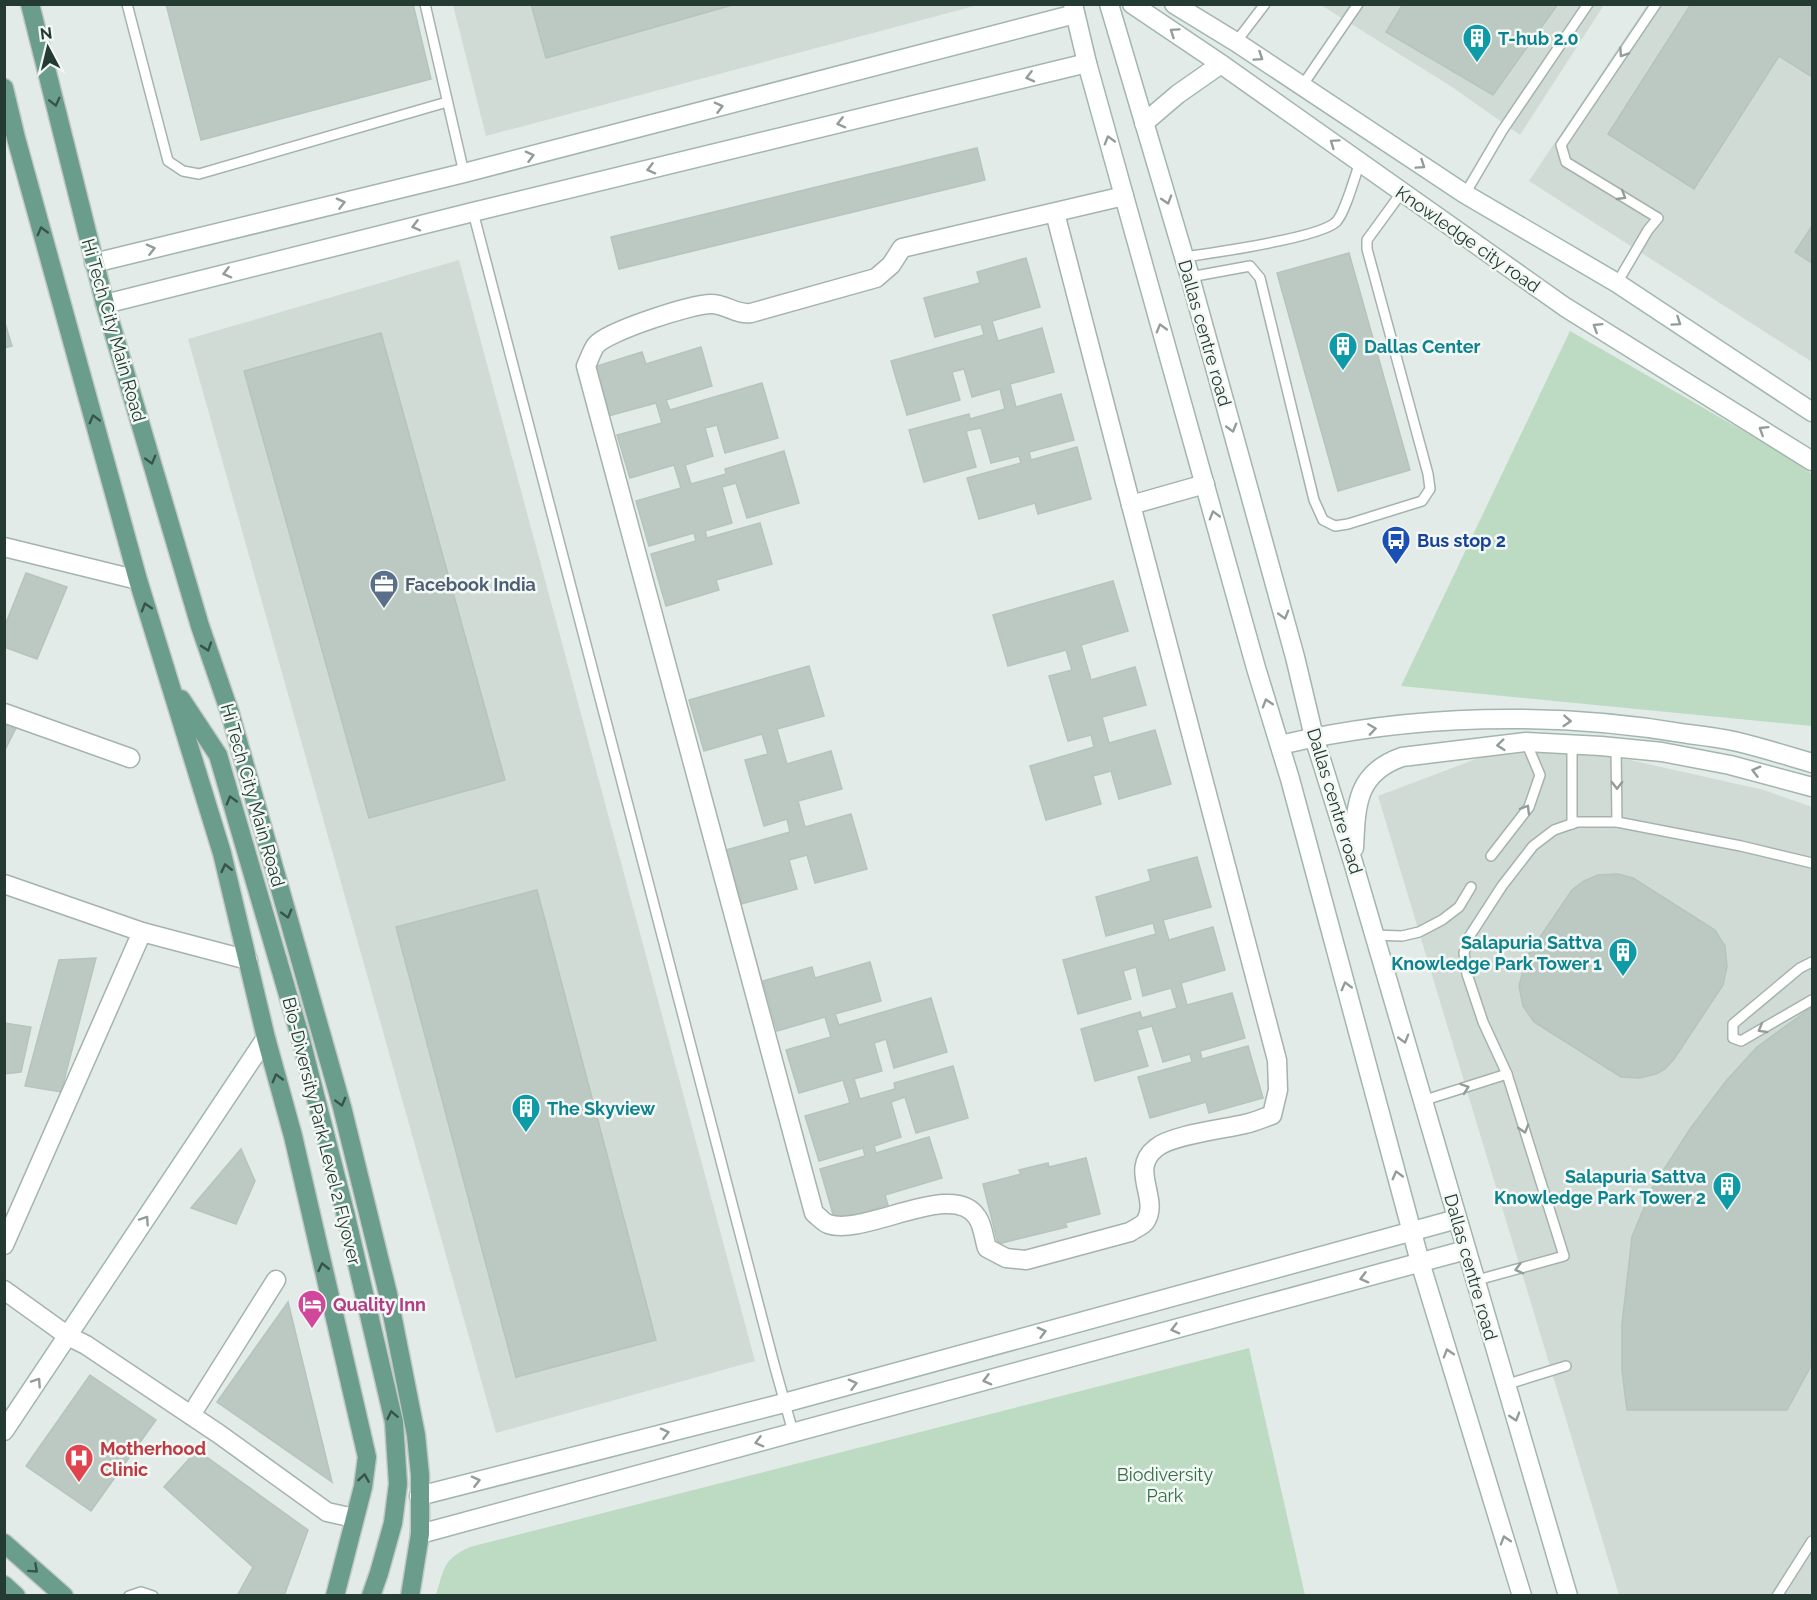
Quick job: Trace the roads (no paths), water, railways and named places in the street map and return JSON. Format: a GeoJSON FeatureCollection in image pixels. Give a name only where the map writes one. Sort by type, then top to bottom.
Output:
{"type":"FeatureCollection","features":[{"type":"Feature","properties":{"kind":"main road","name":"Hi Tech City Main Road"},"geometry":{"type":"LineString","coordinates":[[30,4],[105,304],[200,626],[230,713],[342,1107],[388,1294],[416,1435],[420,1475],[420,1534],[410,1596]]}},
{"type":"Feature","properties":{"kind":"main road"},"geometry":{"type":"LineString","coordinates":[[4,88],[138,580],[222,853],[266,1038],[293,1136],[367,1457],[363,1486],[334,1596]]}},
{"type":"Feature","properties":{"kind":"main road","name":"Bio-Diversity Park Level 2 Flyover"},"geometry":{"type":"LineString","coordinates":[[170,683],[218,754],[300,1036],[346,1216],[394,1422],[398,1484],[393,1523],[370,1596]]}},
{"type":"Feature","properties":{"kind":"main road"},"geometry":{"type":"LineString","coordinates":[[4,1543],[64,1596]]}},
{"type":"Feature","properties":{"kind":"main road"},"geometry":{"type":"LineString","coordinates":[[4,1585],[16,1596]]}},
{"type":"Feature","properties":{"kind":"street","name":"Dallas centre road"},"geometry":{"type":"LineString","coordinates":[[1108,4],[1190,277],[1295,657],[1314,737],[1353,862],[1568,1596]]}},
{"type":"Feature","properties":{"kind":"street","name":"Knowledge city road"},"geometry":{"type":"LineString","coordinates":[[1132,4],[1221,64],[1565,307],[1812,461]]}},
{"type":"Feature","properties":{"kind":"street","name":"Knowledge city road"},"geometry":{"type":"LineString","coordinates":[[1174,4],[1236,42],[1465,195],[1617,283],[1812,412]]}},
{"type":"Feature","properties":{"kind":"street"},"geometry":{"type":"LineString","coordinates":[[94,263],[464,173],[1074,9]]}},
{"type":"Feature","properties":{"kind":"street","name":"Dallas centre road"},"geometry":{"type":"LineString","coordinates":[[1074,9],[1124,196],[1280,745],[1420,1262],[1522,1596]]}},
{"type":"Feature","properties":{"kind":"street"},"geometry":{"type":"LineString","coordinates":[[105,304],[1087,63]]}},
{"type":"Feature","properties":{"kind":"street"},"geometry":{"type":"LineString","coordinates":[[1144,123],[1178,93],[1221,64]]}},
{"type":"Feature","properties":{"kind":"street"},"geometry":{"type":"LineString","coordinates":[[1055,213],[1277,1060],[1278,1090],[1272,1115],[1249,1123],[1170,1141],[1155,1148],[1144,1164],[1145,1185],[1150,1207],[1144,1222],[1130,1232],[1026,1260],[1006,1258],[987,1248],[978,1218],[969,1209],[949,1203],[849,1226],[827,1224],[814,1213],[586,366],[596,345],[615,332],[642,322],[713,304],[741,314],[751,313],[876,279],[891,265],[902,248],[1124,196]]}},
{"type":"Feature","properties":{"kind":"street"},"geometry":{"type":"LineString","coordinates":[[1131,505],[1205,484]]}},
{"type":"Feature","properties":{"kind":"street"},"geometry":{"type":"LineString","coordinates":[[4,547],[138,580]]}},
{"type":"Feature","properties":{"kind":"street"},"geometry":{"type":"LineString","coordinates":[[4,713],[130,758]]}},
{"type":"Feature","properties":{"kind":"street"},"geometry":{"type":"LineString","coordinates":[[1280,745],[1314,737],[1394,726],[1494,720],[1540,720],[1652,728],[1737,742],[1812,763]]}},
{"type":"Feature","properties":{"kind":"street"},"geometry":{"type":"LineString","coordinates":[[1353,862],[1355,827],[1363,786],[1373,772],[1402,757],[1526,742],[1616,748],[1662,752],[1730,765],[1812,787]]}},
{"type":"Feature","properties":{"kind":"street"},"geometry":{"type":"LineString","coordinates":[[4,884],[142,932],[248,960]]}},
{"type":"Feature","properties":{"kind":"street"},"geometry":{"type":"LineString","coordinates":[[4,1245],[142,932]]}},
{"type":"Feature","properties":{"kind":"street"},"geometry":{"type":"LineString","coordinates":[[4,1431],[266,1038]]}},
{"type":"Feature","properties":{"kind":"street"},"geometry":{"type":"LineString","coordinates":[[419,1496],[784,1403],[1457,1219]]}},
{"type":"Feature","properties":{"kind":"street"},"geometry":{"type":"LineString","coordinates":[[420,1534],[1466,1250]]}},
{"type":"Feature","properties":{"kind":"street"},"geometry":{"type":"LineString","coordinates":[[191,1415],[276,1280]]}},
{"type":"Feature","properties":{"kind":"street"},"geometry":{"type":"LineString","coordinates":[[4,1290],[68,1336],[86,1345],[191,1415],[327,1512],[354,1518]]}},
{"type":"Feature","properties":{"kind":"lane"},"geometry":{"type":"LineString","coordinates":[[127,4],[168,161],[183,171],[199,174],[447,102]]}},
{"type":"Feature","properties":{"kind":"lane"},"geometry":{"type":"LineString","coordinates":[[425,4],[464,173]]}},
{"type":"Feature","properties":{"kind":"lane"},"geometry":{"type":"LineString","coordinates":[[1236,42],[1265,4]]}},
{"type":"Feature","properties":{"kind":"lane"},"geometry":{"type":"LineString","coordinates":[[1302,86],[1359,4]]}},
{"type":"Feature","properties":{"kind":"lane"},"geometry":{"type":"LineString","coordinates":[[1465,195],[1502,131],[1588,4]]}},
{"type":"Feature","properties":{"kind":"lane"},"geometry":{"type":"LineString","coordinates":[[1617,283],[1648,230],[1658,218],[1566,162],[1561,145],[1656,4]]}},
{"type":"Feature","properties":{"kind":"lane"},"geometry":{"type":"LineString","coordinates":[[1184,257],[1322,231],[1336,221],[1360,162]]}},
{"type":"Feature","properties":{"kind":"lane"},"geometry":{"type":"LineString","coordinates":[[1190,277],[1250,266],[1260,278],[1314,500],[1323,520],[1335,526],[1348,524],[1422,501],[1430,489],[1428,474],[1367,249],[1367,240],[1402,192]]}},
{"type":"Feature","properties":{"kind":"lane"},"geometry":{"type":"LineString","coordinates":[[473,212],[784,1403],[794,1432]]}},
{"type":"Feature","properties":{"kind":"lane"},"geometry":{"type":"LineString","coordinates":[[1491,856],[1528,807],[1540,775],[1526,742]]}},
{"type":"Feature","properties":{"kind":"lane"},"geometry":{"type":"LineString","coordinates":[[1572,745],[1572,824]]}},
{"type":"Feature","properties":{"kind":"lane"},"geometry":{"type":"LineString","coordinates":[[1616,748],[1617,822]]}},
{"type":"Feature","properties":{"kind":"lane"},"geometry":{"type":"LineString","coordinates":[[1474,1281],[1564,1256],[1507,1074],[1484,1022],[1467,974],[1464,953],[1469,936],[1502,886],[1533,846],[1554,830],[1572,824],[1617,822],[1812,863]]}},
{"type":"Feature","properties":{"kind":"lane"},"geometry":{"type":"LineString","coordinates":[[1768,852],[1769,864]]}},
{"type":"Feature","properties":{"kind":"lane"},"geometry":{"type":"LineString","coordinates":[[1373,935],[1402,936],[1419,932],[1442,920],[1459,907],[1471,887]]}},
{"type":"Feature","properties":{"kind":"lane"},"geometry":{"type":"LineString","coordinates":[[1812,962],[1800,968],[1733,1024],[1733,1038],[1741,1041],[1812,1000]]}},
{"type":"Feature","properties":{"kind":"lane"},"geometry":{"type":"LineString","coordinates":[[1422,1101],[1507,1074]]}},
{"type":"Feature","properties":{"kind":"lane"},"geometry":{"type":"LineString","coordinates":[[1505,1385],[1566,1366]]}},
{"type":"Feature","properties":{"kind":"lane"},"geometry":{"type":"LineString","coordinates":[[1777,1596],[1812,1541]]}},
{"type":"Feature","properties":{"kind":"lane"},"geometry":{"type":"LineString","coordinates":[[129,1596],[141,1592],[153,1596]]}},
{"type":"Feature","properties":{"kind":"place","name":"T-hub 2.0"},"geometry":{"type":"Point","coordinates":[1477,64]}},
{"type":"Feature","properties":{"kind":"place","name":"Dallas Center"},"geometry":{"type":"Point","coordinates":[1343,372]}},
{"type":"Feature","properties":{"kind":"place","name":"Bus stop 2"},"geometry":{"type":"Point","coordinates":[1396,566]}},
{"type":"Feature","properties":{"kind":"place","name":"Facebook India"},"geometry":{"type":"Point","coordinates":[384,610]}},
{"type":"Feature","properties":{"kind":"place","name":"Salapuria Sattva Knowledge Park Tower 1"},"geometry":{"type":"Point","coordinates":[1623,978]}},
{"type":"Feature","properties":{"kind":"place","name":"The Skyview"},"geometry":{"type":"Point","coordinates":[526,1134]}},
{"type":"Feature","properties":{"kind":"place","name":"Salapuria Sattva Knowledge Park Tower 2"},"geometry":{"type":"Point","coordinates":[1727,1212]}},
{"type":"Feature","properties":{"kind":"place","name":"Quality Inn"},"geometry":{"type":"Point","coordinates":[312,1330]}},
{"type":"Feature","properties":{"kind":"place","name":"Motherhood Clinic"},"geometry":{"type":"Point","coordinates":[79,1484]}},
{"type":"Feature","properties":{"kind":"park label","name":"Biodiversity Park"},"geometry":{"type":"Point","coordinates":[1165,1484]}}]}
